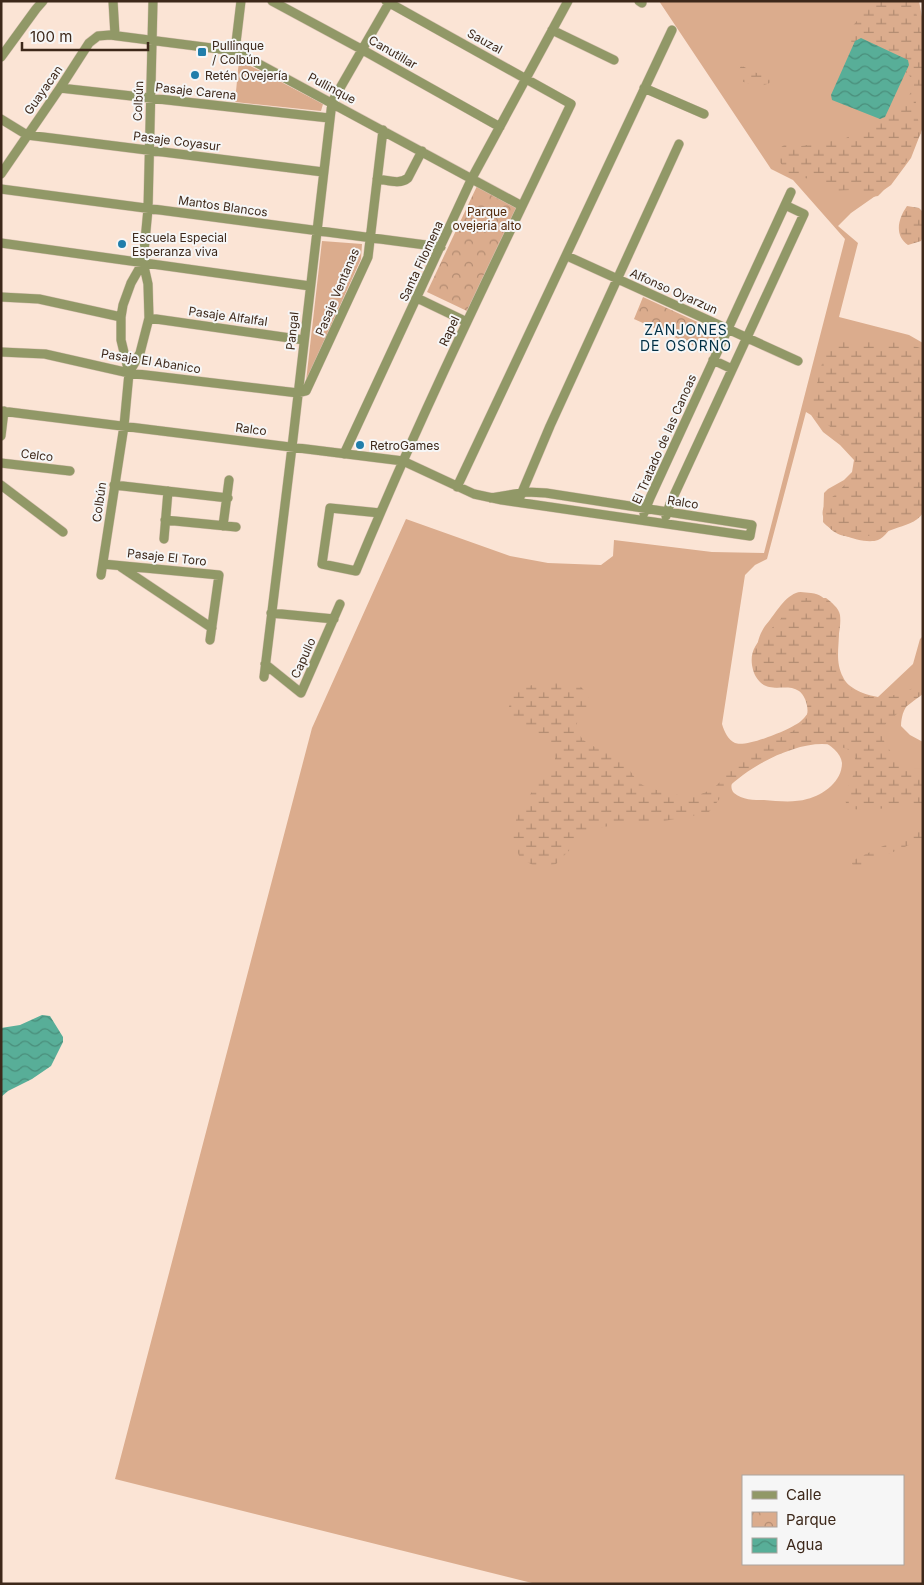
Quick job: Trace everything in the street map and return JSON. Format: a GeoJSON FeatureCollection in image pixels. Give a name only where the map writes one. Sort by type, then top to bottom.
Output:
{"type":"FeatureCollection","features":[{"type":"Feature","properties":{"kind":"street"},"geometry":{"type":"LineString","coordinates":[[1,57],[44,1]]}},
{"type":"Feature","properties":{"kind":"street"},"geometry":{"type":"LineString","coordinates":[[113,1],[114,35]]}},
{"type":"Feature","properties":{"kind":"street","name":"Colbún"},"geometry":{"type":"LineString","coordinates":[[129,373],[140,353],[149,318],[149,296],[143,262],[148,209],[153,1]]}},
{"type":"Feature","properties":{"kind":"street"},"geometry":{"type":"LineString","coordinates":[[235,51],[241,1]]}},
{"type":"Feature","properties":{"kind":"street","name":"Canutillar"},"geometry":{"type":"LineString","coordinates":[[272,1],[362,48],[500,127]]}},
{"type":"Feature","properties":{"kind":"street","name":"Santa Filomena"},"geometry":{"type":"LineString","coordinates":[[344,454],[472,178],[568,1]]}},
{"type":"Feature","properties":{"kind":"street","name":"Pangal"},"geometry":{"type":"LineString","coordinates":[[264,677],[329,118],[332,102],[387,2]]}},
{"type":"Feature","properties":{"kind":"street","name":"Sauzal"},"geometry":{"type":"LineString","coordinates":[[387,2],[571,104]]}},
{"type":"Feature","properties":{"kind":"street"},"geometry":{"type":"LineString","coordinates":[[552,30],[614,60]]}},
{"type":"Feature","properties":{"kind":"street"},"geometry":{"type":"LineString","coordinates":[[457,486],[672,30]]}},
{"type":"Feature","properties":{"kind":"street","name":"Guayacan"},"geometry":{"type":"LineString","coordinates":[[1,174],[89,43],[102,35],[114,35]]}},
{"type":"Feature","properties":{"kind":"street","name":"Pullinque"},"geometry":{"type":"LineString","coordinates":[[114,35],[235,51],[522,206]]}},
{"type":"Feature","properties":{"kind":"street","name":"Pasaje Carena"},"geometry":{"type":"LineString","coordinates":[[60,88],[329,118]]}},
{"type":"Feature","properties":{"kind":"street"},"geometry":{"type":"LineString","coordinates":[[644,88],[704,114]]}},
{"type":"Feature","properties":{"kind":"street","name":"Rapel"},"geometry":{"type":"LineString","coordinates":[[380,513],[330,508],[322,564],[356,571],[403,461],[571,104]]}},
{"type":"Feature","properties":{"kind":"street"},"geometry":{"type":"LineString","coordinates":[[1,119],[27,135]]}},
{"type":"Feature","properties":{"kind":"street","name":"Pasaje Ventanas"},"geometry":{"type":"LineString","coordinates":[[298,393],[306,391],[368,257],[383,130]]}},
{"type":"Feature","properties":{"kind":"street","name":"Pasaje Coyasur"},"geometry":{"type":"LineString","coordinates":[[27,135],[323,172]]}},
{"type":"Feature","properties":{"kind":"street"},"geometry":{"type":"LineString","coordinates":[[519,502],[616,279],[679,144]]}},
{"type":"Feature","properties":{"kind":"street"},"geometry":{"type":"LineString","coordinates":[[377,179],[400,182],[406,180],[422,151]]}},
{"type":"Feature","properties":{"kind":"street","name":"Mantos Blancos"},"geometry":{"type":"LineString","coordinates":[[1,189],[440,247]]}},
{"type":"Feature","properties":{"kind":"street","name":"El Tratado de las Canoas"},"geometry":{"type":"LineString","coordinates":[[643,521],[646,509],[713,360],[791,192]]}},
{"type":"Feature","properties":{"kind":"street"},"geometry":{"type":"LineString","coordinates":[[664,524],[666,512],[804,214],[785,205]]}},
{"type":"Feature","properties":{"kind":"street"},"geometry":{"type":"LineString","coordinates":[[1,242],[310,286]]}},
{"type":"Feature","properties":{"kind":"street","name":"Alfonso Oyarzun"},"geometry":{"type":"LineString","coordinates":[[567,256],[798,360]]}},
{"type":"Feature","properties":{"kind":"street","name":"Colbún"},"geometry":{"type":"LineString","coordinates":[[101,575],[124,426],[129,373],[121,340],[121,317],[128,288],[143,262]]}},
{"type":"Feature","properties":{"kind":"street"},"geometry":{"type":"LineString","coordinates":[[1,298],[38,299],[121,317]]}},
{"type":"Feature","properties":{"kind":"street"},"geometry":{"type":"LineString","coordinates":[[417,298],[467,322]]}},
{"type":"Feature","properties":{"kind":"street","name":"Pasaje Alfalfal"},"geometry":{"type":"LineString","coordinates":[[149,318],[304,340]]}},
{"type":"Feature","properties":{"kind":"street","name":"Pasaje El Abanico"},"geometry":{"type":"LineString","coordinates":[[1,352],[45,354],[129,373],[298,393]]}},
{"type":"Feature","properties":{"kind":"street"},"geometry":{"type":"LineString","coordinates":[[713,360],[732,369]]}},
{"type":"Feature","properties":{"kind":"street"},"geometry":{"type":"LineString","coordinates":[[1,436],[3,411]]}},
{"type":"Feature","properties":{"kind":"street","name":"Ralco"},"geometry":{"type":"LineString","coordinates":[[3,411],[403,461],[457,486],[491,498],[750,536],[752,525],[546,493],[522,492],[491,498]]}},
{"type":"Feature","properties":{"kind":"street","name":"Celco"},"geometry":{"type":"LineString","coordinates":[[1,463],[70,471]]}},
{"type":"Feature","properties":{"kind":"street"},"geometry":{"type":"LineString","coordinates":[[224,526],[229,480]]}},
{"type":"Feature","properties":{"kind":"street"},"geometry":{"type":"LineString","coordinates":[[1,485],[62,532]]}},
{"type":"Feature","properties":{"kind":"street"},"geometry":{"type":"LineString","coordinates":[[114,485],[228,498]]}},
{"type":"Feature","properties":{"kind":"street"},"geometry":{"type":"LineString","coordinates":[[164,539],[168,491]]}},
{"type":"Feature","properties":{"kind":"street"},"geometry":{"type":"LineString","coordinates":[[166,520],[236,527]]}},
{"type":"Feature","properties":{"kind":"street","name":"Pasaje El Toro"},"geometry":{"type":"LineString","coordinates":[[103,564],[219,575],[210,640]]}},
{"type":"Feature","properties":{"kind":"street","name":"Pasaje El Toro"},"geometry":{"type":"LineString","coordinates":[[119,565],[212,628]]}},
{"type":"Feature","properties":{"kind":"street","name":"Capullo"},"geometry":{"type":"LineString","coordinates":[[265,664],[301,693],[340,604]]}},
{"type":"Feature","properties":{"kind":"street"},"geometry":{"type":"LineString","coordinates":[[271,613],[334,619]]}},
{"type":"Feature","properties":{"kind":"green space"},"geometry":{"type":"Polygon","coordinates":[[[659,1],[919,1],[923,22],[923,127],[911,158],[891,185],[851,213],[838,226],[858,243],[839,317],[909,335],[923,343],[923,507],[896,524],[878,540],[865,541],[849,537],[827,526],[823,522],[824,493],[844,480],[852,472],[854,460],[840,445],[823,432],[811,415],[806,412],[767,559],[755,565],[745,575],[722,724],[730,740],[741,744],[749,743],[779,733],[796,724],[804,718],[811,708],[817,694],[758,666],[757,645],[762,631],[791,595],[801,592],[817,594],[822,596],[827,602],[838,624],[839,668],[849,685],[868,695],[878,697],[913,664],[920,639],[923,636],[923,689],[905,709],[901,726],[910,735],[923,742],[923,1584],[536,1584],[115,1479],[312,728],[406,519],[510,556],[548,563],[601,565],[613,556],[614,540],[712,552],[764,553],[845,239],[793,180],[771,169],[659,1]],[[821,741],[766,753],[732,782],[732,791],[737,795],[752,800],[780,801],[802,800],[820,794],[831,786],[841,770],[840,756],[828,744],[821,741]]]}},
{"type":"Feature","properties":{"kind":"green space"},"geometry":{"type":"Polygon","coordinates":[[[874,1],[913,1],[923,39],[923,84],[915,106],[921,133],[904,166],[878,196],[872,197],[851,190],[833,191],[817,180],[792,176],[788,174],[778,159],[777,152],[784,145],[801,146],[844,139],[889,117],[905,103],[914,86],[914,81],[904,70],[852,60],[848,39],[850,29],[874,1]]]}},
{"type":"Feature","properties":{"kind":"green space"},"geometry":{"type":"Polygon","coordinates":[[[239,60],[323,104],[321,111],[235,102],[239,60]]]}},
{"type":"Feature","properties":{"kind":"green space"},"geometry":{"type":"Polygon","coordinates":[[[741,66],[753,72],[771,76],[771,82],[763,85],[754,85],[738,79],[737,73],[741,66]]]}},
{"type":"Feature","properties":{"kind":"green space","name":"Parque ovejeria alto"},"geometry":{"type":"Polygon","coordinates":[[[477,186],[518,208],[467,311],[427,292],[477,186]]]}},
{"type":"Feature","properties":{"kind":"green space"},"geometry":{"type":"Polygon","coordinates":[[[907,206],[919,208],[923,212],[923,237],[921,241],[908,245],[899,232],[901,216],[907,206]]]}},
{"type":"Feature","properties":{"kind":"green space"},"geometry":{"type":"Polygon","coordinates":[[[322,241],[362,244],[361,259],[306,381],[322,241]]]}},
{"type":"Feature","properties":{"kind":"green space"},"geometry":{"type":"Polygon","coordinates":[[[643,297],[717,331],[719,334],[710,353],[634,319],[643,297]]]}},
{"type":"Feature","properties":{"kind":"green space"},"geometry":{"type":"Polygon","coordinates":[[[836,340],[896,342],[923,349],[923,513],[906,525],[864,537],[844,536],[835,532],[828,526],[823,516],[826,504],[849,479],[855,460],[851,445],[839,433],[816,416],[813,410],[813,400],[827,343],[836,340]]]}},
{"type":"Feature","properties":{"kind":"green space"},"geometry":{"type":"Polygon","coordinates":[[[806,598],[826,598],[839,612],[840,627],[836,656],[841,677],[849,687],[859,694],[871,697],[884,697],[911,689],[923,682],[923,694],[888,722],[882,730],[882,734],[889,749],[904,765],[913,768],[923,768],[923,807],[921,804],[915,804],[871,810],[848,809],[845,798],[856,765],[853,754],[847,749],[820,744],[791,750],[748,771],[727,789],[708,813],[648,824],[628,822],[599,828],[585,834],[556,864],[538,868],[520,858],[512,838],[517,816],[555,761],[555,753],[546,739],[513,723],[508,717],[513,693],[536,684],[555,681],[572,683],[579,686],[586,693],[590,703],[577,722],[577,729],[584,740],[619,758],[635,778],[647,787],[684,796],[706,792],[716,786],[739,761],[788,734],[804,721],[807,715],[807,705],[801,693],[794,689],[774,688],[764,685],[754,674],[752,658],[753,651],[759,641],[796,601],[806,598]]]}},
{"type":"Feature","properties":{"kind":"green space"},"geometry":{"type":"Polygon","coordinates":[[[923,830],[923,839],[856,868],[852,864],[853,860],[911,833],[923,830]]]}},
{"type":"Feature","properties":{"kind":"water"},"geometry":{"type":"Polygon","coordinates":[[[861,38],[908,60],[909,65],[885,117],[880,119],[832,100],[831,95],[855,41],[861,38]]]}},
{"type":"Feature","properties":{"kind":"water"},"geometry":{"type":"Polygon","coordinates":[[[42,1015],[50,1016],[63,1037],[63,1042],[51,1066],[1,1097],[1,1028],[20,1025],[42,1015]]]}},
{"type":"Feature","properties":{"kind":"place","name":"Pullinque / Colbún"},"geometry":{"type":"Point","coordinates":[202,52]}},
{"type":"Feature","properties":{"kind":"place","name":"Retén Ovejería"},"geometry":{"type":"Point","coordinates":[195,75]}},
{"type":"Feature","properties":{"kind":"place","name":"Escuela Especial Esperanza viva"},"geometry":{"type":"Point","coordinates":[122,244]}},
{"type":"Feature","properties":{"kind":"place","name":"RetroGames"},"geometry":{"type":"Point","coordinates":[360,445]}},
{"type":"Feature","properties":{"kind":"district","name":"ZANJONES DE OSORNO"},"geometry":{"type":"Point","coordinates":[686,338]}}]}
